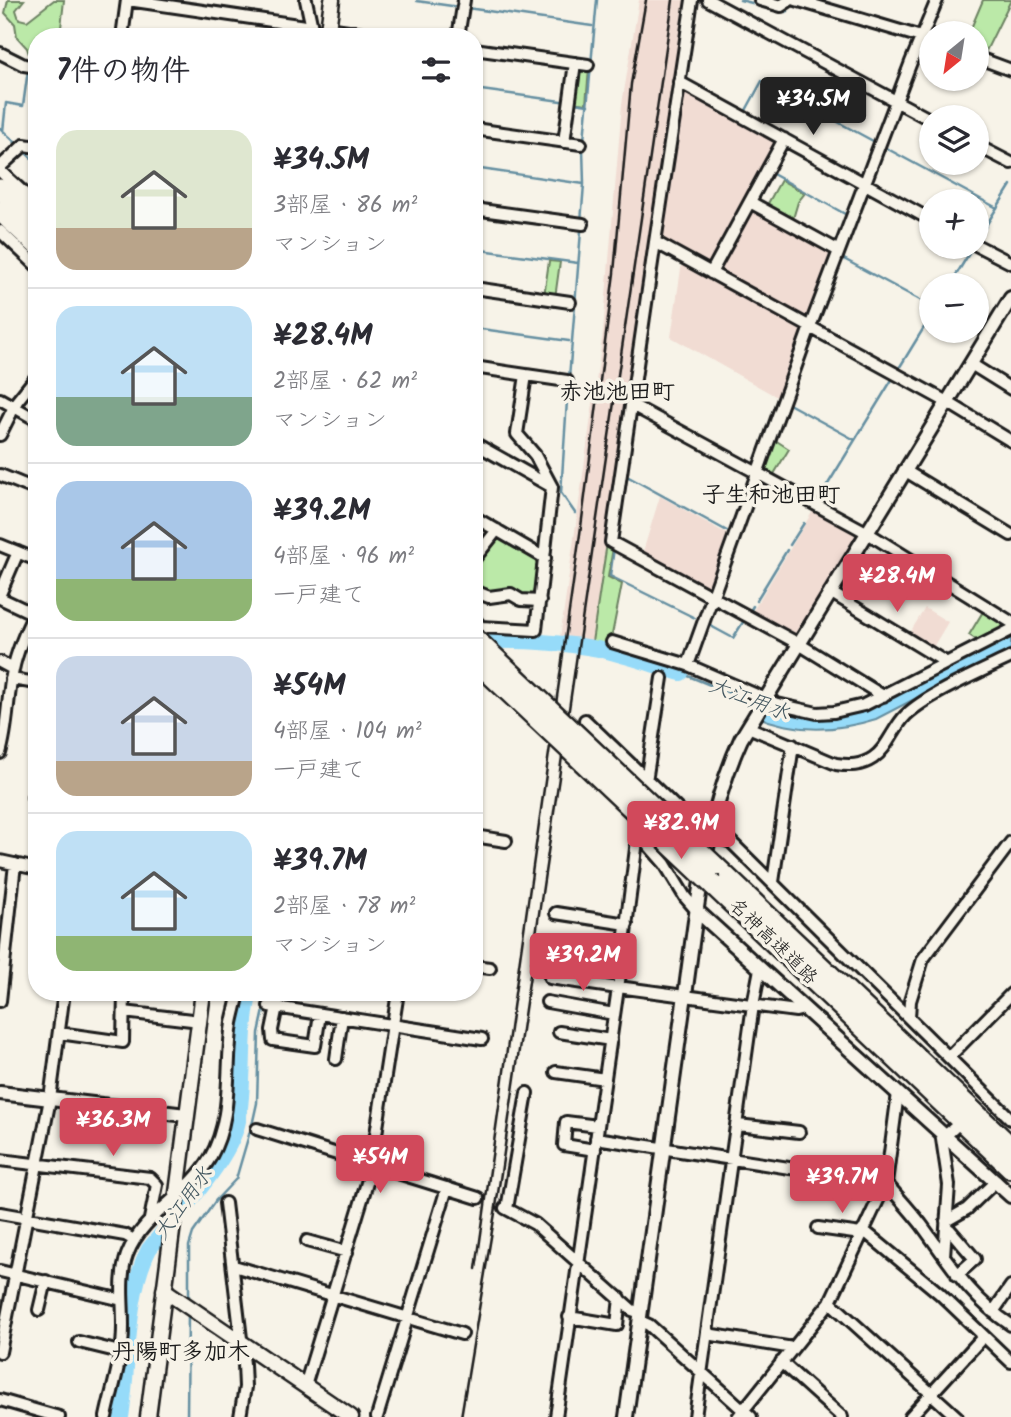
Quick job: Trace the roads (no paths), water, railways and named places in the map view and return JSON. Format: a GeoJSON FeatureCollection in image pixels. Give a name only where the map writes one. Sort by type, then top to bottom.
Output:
{"type":"FeatureCollection","features":[{"type":"Feature","properties":{"kind":"highway"},"geometry":{"type":"LineString","coordinates":[[0,189],[28,215]]}},
{"type":"Feature","properties":{"kind":"highway"},"geometry":{"type":"LineString","coordinates":[[0,211],[28,237]]}},
{"type":"Feature","properties":{"kind":"highway","name":"名神高速道路"},"geometry":{"type":"LineString","coordinates":[[483,647],[714,876],[1004,1175]]}},
{"type":"Feature","properties":{"kind":"highway","name":"名神高速道路"},"geometry":{"type":"LineString","coordinates":[[483,667],[1011,1147]]}},
{"type":"Feature","properties":{"kind":"main road"},"geometry":{"type":"LineString","coordinates":[[328,28],[332,0]]}},
{"type":"Feature","properties":{"kind":"main road"},"geometry":{"type":"LineString","coordinates":[[148,1417],[202,1001]]}},
{"type":"Feature","properties":{"kind":"main road"},"geometry":{"type":"LineString","coordinates":[[164,1290],[346,1415]]}},
{"type":"Feature","properties":{"kind":"street"},"geometry":{"type":"LineString","coordinates":[[123,28],[127,0],[290,28]]}},
{"type":"Feature","properties":{"kind":"street"},"geometry":{"type":"LineString","coordinates":[[306,0],[312,28]]}},
{"type":"Feature","properties":{"kind":"street"},"geometry":{"type":"LineString","coordinates":[[459,28],[464,0]]}},
{"type":"Feature","properties":{"kind":"street"},"geometry":{"type":"LineString","coordinates":[[692,0],[611,542],[799,644],[883,695]]}},
{"type":"Feature","properties":{"kind":"street"},"geometry":{"type":"LineString","coordinates":[[708,0],[919,113]]}},
{"type":"Feature","properties":{"kind":"street"},"geometry":{"type":"LineString","coordinates":[[760,0],[781,6],[790,0]]}},
{"type":"Feature","properties":{"kind":"street"},"geometry":{"type":"LineString","coordinates":[[796,0],[831,5],[919,36]]}},
{"type":"Feature","properties":{"kind":"street"},"geometry":{"type":"LineString","coordinates":[[932,21],[937,0]]}},
{"type":"Feature","properties":{"kind":"street"},"geometry":{"type":"LineString","coordinates":[[483,50],[588,65]]}},
{"type":"Feature","properties":{"kind":"street"},"geometry":{"type":"LineString","coordinates":[[0,53],[28,66]]}},
{"type":"Feature","properties":{"kind":"street"},"geometry":{"type":"LineString","coordinates":[[688,664],[810,327],[896,101],[919,55]]}},
{"type":"Feature","properties":{"kind":"street"},"geometry":{"type":"LineString","coordinates":[[989,62],[1011,70]]}},
{"type":"Feature","properties":{"kind":"street"},"geometry":{"type":"LineString","coordinates":[[564,142],[575,63]]}},
{"type":"Feature","properties":{"kind":"street"},"geometry":{"type":"LineString","coordinates":[[679,82],[919,213]]}},
{"type":"Feature","properties":{"kind":"street"},"geometry":{"type":"LineString","coordinates":[[483,130],[580,144]]}},
{"type":"Feature","properties":{"kind":"street"},"geometry":{"type":"LineString","coordinates":[[711,273],[784,139]]}},
{"type":"Feature","properties":{"kind":"street"},"geometry":{"type":"LineString","coordinates":[[28,146],[24,145],[0,169],[28,196]]}},
{"type":"Feature","properties":{"kind":"street"},"geometry":{"type":"LineString","coordinates":[[989,152],[1011,163]]}},
{"type":"Feature","properties":{"kind":"street"},"geometry":{"type":"LineString","coordinates":[[750,202],[839,251]]}},
{"type":"Feature","properties":{"kind":"street"},"geometry":{"type":"LineString","coordinates":[[483,210],[583,224]]}},
{"type":"Feature","properties":{"kind":"street"},"geometry":{"type":"LineString","coordinates":[[0,231],[28,257]]}},
{"type":"Feature","properties":{"kind":"street"},"geometry":{"type":"LineString","coordinates":[[655,242],[947,402],[1011,442]]}},
{"type":"Feature","properties":{"kind":"street"},"geometry":{"type":"LineString","coordinates":[[989,251],[1011,263]]}},
{"type":"Feature","properties":{"kind":"street"},"geometry":{"type":"LineString","coordinates":[[483,289],[570,302]]}},
{"type":"Feature","properties":{"kind":"street"},"geometry":{"type":"LineString","coordinates":[[626,1417],[697,911],[722,785],[764,700],[1011,298]]}},
{"type":"Feature","properties":{"kind":"street"},"geometry":{"type":"LineString","coordinates":[[971,364],[1011,388]]}},
{"type":"Feature","properties":{"kind":"street"},"geometry":{"type":"LineString","coordinates":[[483,369],[567,381]]}},
{"type":"Feature","properties":{"kind":"street"},"geometry":{"type":"LineString","coordinates":[[483,627],[536,630],[552,487],[535,455],[517,434],[526,375]]}},
{"type":"Feature","properties":{"kind":"street"},"geometry":{"type":"LineString","coordinates":[[0,435],[28,389]]}},
{"type":"Feature","properties":{"kind":"street"},"geometry":{"type":"LineString","coordinates":[[0,399],[28,415]]}},
{"type":"Feature","properties":{"kind":"street"},"geometry":{"type":"LineString","coordinates":[[632,405],[866,532],[1011,622]]}},
{"type":"Feature","properties":{"kind":"street"},"geometry":{"type":"LineString","coordinates":[[483,448],[552,487]]}},
{"type":"Feature","properties":{"kind":"street"},"geometry":{"type":"LineString","coordinates":[[904,470],[1011,535]]}},
{"type":"Feature","properties":{"kind":"street"},"geometry":{"type":"LineString","coordinates":[[0,475],[28,486]]}},
{"type":"Feature","properties":{"kind":"street"},"geometry":{"type":"LineString","coordinates":[[483,522],[545,558]]}},
{"type":"Feature","properties":{"kind":"street"},"geometry":{"type":"LineString","coordinates":[[483,548],[497,530]]}},
{"type":"Feature","properties":{"kind":"street"},"geometry":{"type":"LineString","coordinates":[[0,545],[28,556]]}},
{"type":"Feature","properties":{"kind":"street"},"geometry":{"type":"LineString","coordinates":[[18,552],[0,596],[28,608]]}},
{"type":"Feature","properties":{"kind":"street"},"geometry":{"type":"LineString","coordinates":[[830,592],[947,663]]}},
{"type":"Feature","properties":{"kind":"street"},"geometry":{"type":"LineString","coordinates":[[483,595],[489,597],[511,594],[521,600],[540,601]]}},
{"type":"Feature","properties":{"kind":"street"},"geometry":{"type":"LineString","coordinates":[[0,753],[12,674],[28,627]]}},
{"type":"Feature","properties":{"kind":"street"},"geometry":{"type":"LineString","coordinates":[[612,642],[688,664],[764,700],[796,709],[834,712],[864,705],[1011,630]]}},
{"type":"Feature","properties":{"kind":"street"},"geometry":{"type":"LineString","coordinates":[[751,722],[836,764],[860,764],[880,751],[908,713],[944,691],[1011,657]]}},
{"type":"Feature","properties":{"kind":"street"},"geometry":{"type":"LineString","coordinates":[[0,662],[12,674],[28,680]]}},
{"type":"Feature","properties":{"kind":"street"},"geometry":{"type":"LineString","coordinates":[[556,1417],[662,678]]}},
{"type":"Feature","properties":{"kind":"street"},"geometry":{"type":"LineString","coordinates":[[585,720],[692,823],[710,835],[731,842],[1011,1119]]}},
{"type":"Feature","properties":{"kind":"street"},"geometry":{"type":"LineString","coordinates":[[774,883],[793,745]]}},
{"type":"Feature","properties":{"kind":"street"},"geometry":{"type":"LineString","coordinates":[[638,833],[665,864],[697,911],[898,1093],[1004,1175],[1011,1196]]}},
{"type":"Feature","properties":{"kind":"street"},"geometry":{"type":"LineString","coordinates":[[483,837],[506,841]]}},
{"type":"Feature","properties":{"kind":"street"},"geometry":{"type":"LineString","coordinates":[[909,1018],[910,1001],[923,959],[1011,842]]}},
{"type":"Feature","properties":{"kind":"street"},"geometry":{"type":"LineString","coordinates":[[0,861],[28,867]]}},
{"type":"Feature","properties":{"kind":"street"},"geometry":{"type":"LineString","coordinates":[[0,1001],[15,864]]}},
{"type":"Feature","properties":{"kind":"street"},"geometry":{"type":"LineString","coordinates":[[556,913],[627,924]]}},
{"type":"Feature","properties":{"kind":"street"},"geometry":{"type":"LineString","coordinates":[[483,967],[490,968]]}},
{"type":"Feature","properties":{"kind":"street"},"geometry":{"type":"LineString","coordinates":[[695,1417],[753,1005],[761,969]]}},
{"type":"Feature","properties":{"kind":"street"},"geometry":{"type":"LineString","coordinates":[[550,978],[796,1011],[804,1009]]}},
{"type":"Feature","properties":{"kind":"street"},"geometry":{"type":"LineString","coordinates":[[949,1057],[1011,994]]}},
{"type":"Feature","properties":{"kind":"street"},"geometry":{"type":"LineString","coordinates":[[0,1352],[50,1099],[63,1001]]}},
{"type":"Feature","properties":{"kind":"street"},"geometry":{"type":"LineString","coordinates":[[59,1033],[122,1042],[124,1001]]}},
{"type":"Feature","properties":{"kind":"street"},"geometry":{"type":"LineString","coordinates":[[106,1417],[120,1352],[124,1268],[134,1240],[201,1171],[219,1140],[226,1113],[232,1024],[237,1001]]}},
{"type":"Feature","properties":{"kind":"street"},"geometry":{"type":"LineString","coordinates":[[275,1001],[272,1030],[274,1040],[315,1046],[320,1014]]}},
{"type":"Feature","properties":{"kind":"street"},"geometry":{"type":"LineString","coordinates":[[305,1385],[372,1164],[397,1001]]}},
{"type":"Feature","properties":{"kind":"street"},"geometry":{"type":"LineString","coordinates":[[547,1002],[614,1014]]}},
{"type":"Feature","properties":{"kind":"street"},"geometry":{"type":"LineString","coordinates":[[273,1006],[482,1039]]}},
{"type":"Feature","properties":{"kind":"street"},"geometry":{"type":"LineString","coordinates":[[124,1012],[200,1021]]}},
{"type":"Feature","properties":{"kind":"street"},"geometry":{"type":"LineString","coordinates":[[336,1059],[342,1017]]}},
{"type":"Feature","properties":{"kind":"street"},"geometry":{"type":"LineString","coordinates":[[559,1032],[611,1040]]}},
{"type":"Feature","properties":{"kind":"street"},"geometry":{"type":"LineString","coordinates":[[556,1072],[605,1079]]}},
{"type":"Feature","properties":{"kind":"street"},"geometry":{"type":"LineString","coordinates":[[0,1093],[186,1115]]}},
{"type":"Feature","properties":{"kind":"street"},"geometry":{"type":"LineString","coordinates":[[527,1093],[506,1209],[535,1224],[641,1317],[744,1415],[781,1362],[830,1302],[886,1182],[898,1093]]}},
{"type":"Feature","properties":{"kind":"street"},"geometry":{"type":"LineString","coordinates":[[976,1104],[986,1094]]}},
{"type":"Feature","properties":{"kind":"street"},"geometry":{"type":"LineString","coordinates":[[598,1126],[566,1122],[564,1145],[596,1144],[733,1158],[886,1182],[965,1287],[1011,1325]]}},
{"type":"Feature","properties":{"kind":"street"},"geometry":{"type":"LineString","coordinates":[[737,1125],[799,1132]]}},
{"type":"Feature","properties":{"kind":"street"},"geometry":{"type":"LineString","coordinates":[[257,1129],[478,1198]]}},
{"type":"Feature","properties":{"kind":"street"},"geometry":{"type":"LineString","coordinates":[[944,1256],[949,1185],[947,1132]]}},
{"type":"Feature","properties":{"kind":"street"},"geometry":{"type":"LineString","coordinates":[[0,1160],[150,1178],[157,1185],[149,1222]]}},
{"type":"Feature","properties":{"kind":"street"},"geometry":{"type":"LineString","coordinates":[[946,1224],[1004,1175]]}},
{"type":"Feature","properties":{"kind":"street"},"geometry":{"type":"LineString","coordinates":[[377,1417],[447,1188]]}},
{"type":"Feature","properties":{"kind":"street"},"geometry":{"type":"LineString","coordinates":[[225,1203],[234,1266],[245,1387],[240,1417]]}},
{"type":"Feature","properties":{"kind":"street"},"geometry":{"type":"LineString","coordinates":[[0,1213],[125,1234],[134,1240]]}},
{"type":"Feature","properties":{"kind":"street"},"geometry":{"type":"LineString","coordinates":[[946,1224],[975,1259],[957,1275]]}},
{"type":"Feature","properties":{"kind":"street"},"geometry":{"type":"LineString","coordinates":[[818,1228],[862,1232],[939,1293],[1011,1362]]}},
{"type":"Feature","properties":{"kind":"street"},"geometry":{"type":"LineString","coordinates":[[307,1241],[347,1252]]}},
{"type":"Feature","properties":{"kind":"street"},"geometry":{"type":"LineString","coordinates":[[234,1266],[462,1334]]}},
{"type":"Feature","properties":{"kind":"street"},"geometry":{"type":"LineString","coordinates":[[0,1270],[122,1300]]}},
{"type":"Feature","properties":{"kind":"street"},"geometry":{"type":"LineString","coordinates":[[39,1310],[46,1280]]}},
{"type":"Feature","properties":{"kind":"street"},"geometry":{"type":"LineString","coordinates":[[993,1312],[1011,1286]]}},
{"type":"Feature","properties":{"kind":"street"},"geometry":{"type":"LineString","coordinates":[[569,1317],[617,1325],[620,1298]]}},
{"type":"Feature","properties":{"kind":"street"},"geometry":{"type":"LineString","coordinates":[[830,1302],[957,1417]]}},
{"type":"Feature","properties":{"kind":"street"},"geometry":{"type":"LineString","coordinates":[[707,1334],[793,1348]]}},
{"type":"Feature","properties":{"kind":"street"},"geometry":{"type":"LineString","coordinates":[[910,1417],[984,1337]]}},
{"type":"Feature","properties":{"kind":"street"},"geometry":{"type":"LineString","coordinates":[[79,1342],[120,1352]]}},
{"type":"Feature","properties":{"kind":"street"},"geometry":{"type":"LineString","coordinates":[[781,1362],[842,1417]]}},
{"type":"Feature","properties":{"kind":"street"},"geometry":{"type":"LineString","coordinates":[[0,1400],[59,1417]]}},
{"type":"Feature","properties":{"kind":"water"},"geometry":{"type":"Polygon","coordinates":[[[1011,634],[1011,649],[876,719],[814,729],[783,725],[753,715],[760,703],[769,707],[835,715],[1011,634]]]}},
{"type":"Feature","properties":{"kind":"waterway"},"geometry":{"type":"LineString","coordinates":[[584,140],[597,0]]}},
{"type":"Feature","properties":{"kind":"waterway"},"geometry":{"type":"LineString","coordinates":[[740,0],[760,5]]}},
{"type":"Feature","properties":{"kind":"waterway"},"geometry":{"type":"LineString","coordinates":[[818,0],[823,1]]}},
{"type":"Feature","properties":{"kind":"waterway"},"geometry":{"type":"LineString","coordinates":[[925,15],[931,0]]}},
{"type":"Feature","properties":{"kind":"waterway"},"geometry":{"type":"LineString","coordinates":[[417,1],[459,7]]}},
{"type":"Feature","properties":{"kind":"waterway"},"geometry":{"type":"LineString","coordinates":[[467,8],[592,26]]}},
{"type":"Feature","properties":{"kind":"waterway"},"geometry":{"type":"LineString","coordinates":[[989,68],[1011,76]]}},
{"type":"Feature","properties":{"kind":"waterway"},"geometry":{"type":"LineString","coordinates":[[3,131],[6,103],[23,106],[28,70]]}},
{"type":"Feature","properties":{"kind":"waterway"},"geometry":{"type":"LineString","coordinates":[[744,114],[762,81],[873,141]]}},
{"type":"Feature","properties":{"kind":"waterway"},"geometry":{"type":"LineString","coordinates":[[483,90],[568,102]]}},
{"type":"Feature","properties":{"kind":"waterway"},"geometry":{"type":"LineString","coordinates":[[574,103],[588,105]]}},
{"type":"Feature","properties":{"kind":"waterway"},"geometry":{"type":"LineString","coordinates":[[0,128],[18,145]]}},
{"type":"Feature","properties":{"kind":"waterway"},"geometry":{"type":"LineString","coordinates":[[884,147],[997,208]]}},
{"type":"Feature","properties":{"kind":"waterway"},"geometry":{"type":"LineString","coordinates":[[581,222],[583,148]]}},
{"type":"Feature","properties":{"kind":"waterway"},"geometry":{"type":"LineString","coordinates":[[25,152],[28,155]]}},
{"type":"Feature","properties":{"kind":"waterway"},"geometry":{"type":"LineString","coordinates":[[483,169],[584,184]]}},
{"type":"Feature","properties":{"kind":"waterway"},"geometry":{"type":"LineString","coordinates":[[771,173],[845,214]]}},
{"type":"Feature","properties":{"kind":"waterway"},"geometry":{"type":"LineString","coordinates":[[989,221],[1011,185]]}},
{"type":"Feature","properties":{"kind":"waterway"},"geometry":{"type":"LineString","coordinates":[[569,378],[581,231]]}},
{"type":"Feature","properties":{"kind":"waterway"},"geometry":{"type":"LineString","coordinates":[[483,250],[578,263]]}},
{"type":"Feature","properties":{"kind":"waterway"},"geometry":{"type":"LineString","coordinates":[[842,258],[919,300]]}},
{"type":"Feature","properties":{"kind":"waterway"},"geometry":{"type":"LineString","coordinates":[[957,273],[966,259]]}},
{"type":"Feature","properties":{"kind":"waterway"},"geometry":{"type":"LineString","coordinates":[[483,329],[569,341]]}},
{"type":"Feature","properties":{"kind":"waterway"},"geometry":{"type":"LineString","coordinates":[[898,370],[919,336]]}},
{"type":"Feature","properties":{"kind":"waterway"},"geometry":{"type":"LineString","coordinates":[[817,502],[893,378]]}},
{"type":"Feature","properties":{"kind":"waterway"},"geometry":{"type":"LineString","coordinates":[[568,385],[561,493],[575,513]]}},
{"type":"Feature","properties":{"kind":"waterway"},"geometry":{"type":"LineString","coordinates":[[787,403],[855,440]]}},
{"type":"Feature","properties":{"kind":"waterway"},"geometry":{"type":"LineString","coordinates":[[625,475],[727,531]]}},
{"type":"Feature","properties":{"kind":"waterway"},"geometry":{"type":"LineString","coordinates":[[790,545],[804,523]]}},
{"type":"Feature","properties":{"kind":"waterway"},"geometry":{"type":"LineString","coordinates":[[614,548],[610,576],[695,618]]}},
{"type":"Feature","properties":{"kind":"waterway"},"geometry":{"type":"LineString","coordinates":[[756,601],[787,550]]}},
{"type":"Feature","properties":{"kind":"waterway"},"geometry":{"type":"LineString","coordinates":[[750,611],[753,606]]}},
{"type":"Feature","properties":{"kind":"waterway"},"geometry":{"type":"LineString","coordinates":[[707,624],[733,638],[745,619]]}},
{"type":"Feature","properties":{"kind":"waterway","name":"大江用水"},"geometry":{"type":"LineString","coordinates":[[483,641],[583,646],[681,673]]}},
{"type":"Feature","properties":{"kind":"waterway","name":"大江用水"},"geometry":{"type":"LineString","coordinates":[[681,673],[759,705]]}},
{"type":"Feature","properties":{"kind":"waterway","name":"大江用水"},"geometry":{"type":"LineString","coordinates":[[121,1417],[129,1331],[141,1268],[149,1249],[213,1171],[233,1137],[238,1121],[248,1001]]}},
{"type":"Feature","properties":{"kind":"waterway"},"geometry":{"type":"LineString","coordinates":[[189,1302],[189,1246],[193,1233],[216,1200],[236,1179],[253,1121],[257,1103],[259,1033],[266,1001]]}},
{"type":"Feature","properties":{"kind":"waterway"},"geometry":{"type":"LineString","coordinates":[[187,1417],[188,1312]]}},
{"type":"Feature","properties":{"kind":"railway"},"geometry":{"type":"LineString","coordinates":[[476,1269],[581,527],[614,273],[631,84],[646,0]]}},
{"type":"Feature","properties":{"kind":"railway"},"geometry":{"type":"LineString","coordinates":[[461,1417],[496,1207],[673,0]]}},
{"type":"Feature","properties":{"kind":"district","name":"赤池池田町"},"geometry":{"type":"Point","coordinates":[617,393]}},
{"type":"Feature","properties":{"kind":"district","name":"子生和池田町"},"geometry":{"type":"Point","coordinates":[771,496]}},
{"type":"Feature","properties":{"kind":"district","name":"丹陽町多加木"},"geometry":{"type":"Point","coordinates":[181,1353]}}]}
